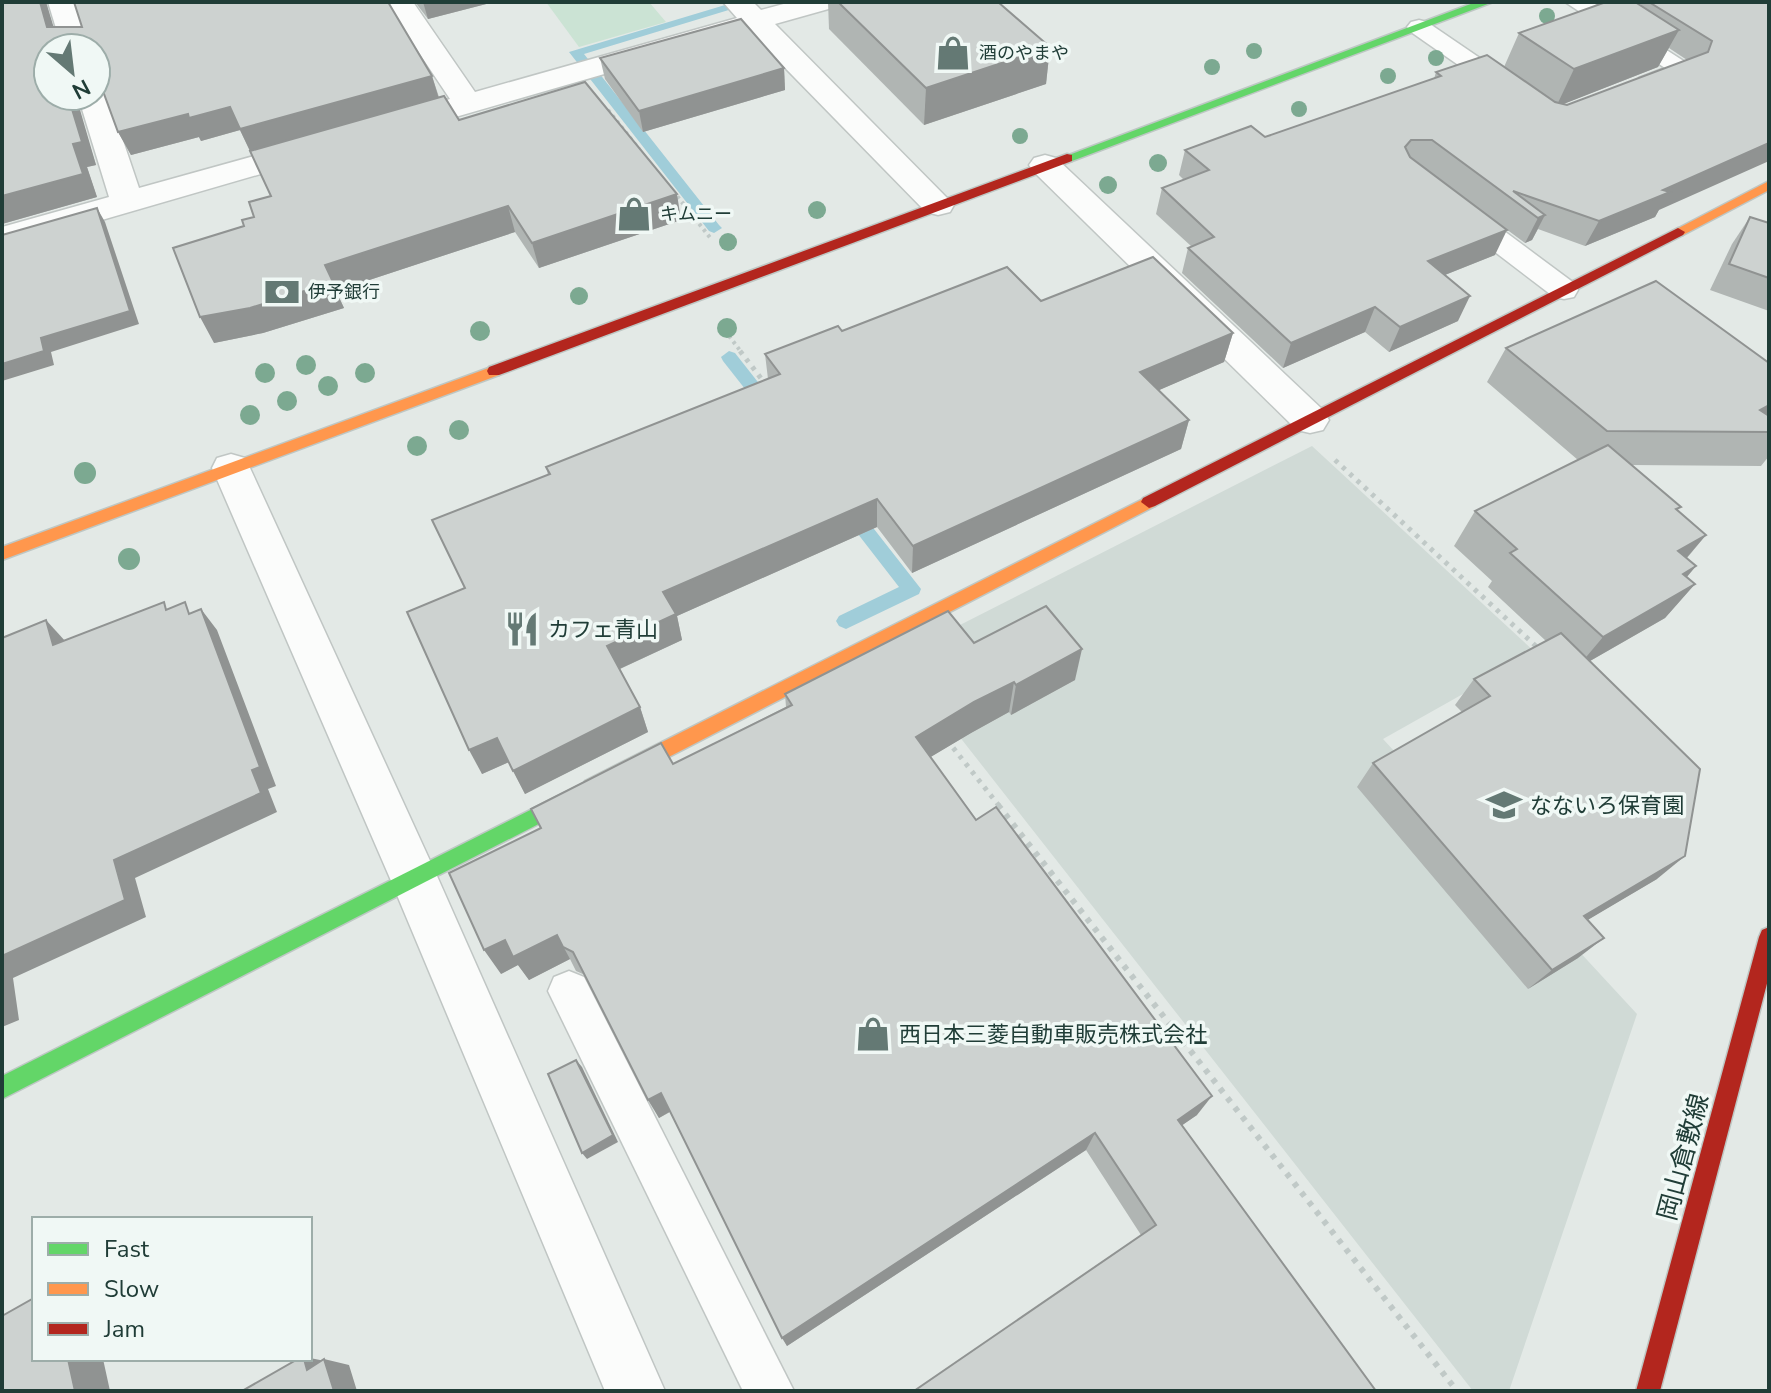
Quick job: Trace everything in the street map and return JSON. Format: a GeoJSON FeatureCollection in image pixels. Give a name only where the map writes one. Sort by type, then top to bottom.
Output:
{"type":"FeatureCollection","features":[{"type":"Feature","properties":{"kind":"street"},"geometry":{"type":"LineString","coordinates":[[62,2],[72,32]]}},
{"type":"Feature","properties":{"kind":"street"},"geometry":{"type":"LineString","coordinates":[[399,2],[468,104]]}},
{"type":"Feature","properties":{"kind":"street"},"geometry":{"type":"LineString","coordinates":[[2,238],[585,70],[746,11],[822,2]]}},
{"type":"Feature","properties":{"kind":"street"},"geometry":{"type":"LineString","coordinates":[[2,554],[1487,2]]}},
{"type":"Feature","properties":{"kind":"street"},"geometry":{"type":"LineString","coordinates":[[746,11],[938,205]]}},
{"type":"Feature","properties":{"kind":"street"},"geometry":{"type":"LineString","coordinates":[[98,112],[127,202]]}},
{"type":"Feature","properties":{"kind":"street"},"geometry":{"type":"LineString","coordinates":[[1045,165],[1304,423]]}},
{"type":"Feature","properties":{"kind":"street"},"geometry":{"type":"LineString","coordinates":[[2,1088],[1769,185]]}},
{"type":"Feature","properties":{"kind":"street"},"geometry":{"type":"LineString","coordinates":[[231,468],[413,876],[635,1391]]}},
{"type":"Feature","properties":{"kind":"street","name":"岡山倉敷線"},"geometry":{"type":"LineString","coordinates":[[1648,1391],[1769,937]]}},
{"type":"Feature","properties":{"kind":"lane"},"geometry":{"type":"LineString","coordinates":[[1576,2],[1684,69],[1626,92]]}},
{"type":"Feature","properties":{"kind":"lane"},"geometry":{"type":"LineString","coordinates":[[1419,27],[1530,104]]}},
{"type":"Feature","properties":{"kind":"lane"},"geometry":{"type":"LineString","coordinates":[[1437,194],[1564,290]]}},
{"type":"Feature","properties":{"kind":"lane"},"geometry":{"type":"LineString","coordinates":[[569,991],[769,1391]]}},
{"type":"Feature","properties":{"kind":"path"},"geometry":{"type":"LineString","coordinates":[[585,70],[645,156]]}},
{"type":"Feature","properties":{"kind":"path"},"geometry":{"type":"LineString","coordinates":[[664,180],[712,240]]}},
{"type":"Feature","properties":{"kind":"path"},"geometry":{"type":"LineString","coordinates":[[729,336],[775,397]]}},
{"type":"Feature","properties":{"kind":"path"},"geometry":{"type":"LineString","coordinates":[[1304,423],[1540,650]]}},
{"type":"Feature","properties":{"kind":"path"},"geometry":{"type":"LineString","coordinates":[[940,731],[1457,1391]]}},
{"type":"Feature","properties":{"kind":"shaded area"},"geometry":{"type":"Polygon","coordinates":[[[1312,446],[1536,653],[1383,739],[1637,1014],[1509,1391],[1473,1391],[897,657],[1312,446]]]}},
{"type":"Feature","properties":{"kind":"green space"},"geometry":{"type":"Polygon","coordinates":[[[546,2],[649,2],[666,22],[579,47],[546,2]]]}},
{"type":"Feature","properties":{"kind":"building"},"geometry":{"type":"Polygon","coordinates":[[[2,2],[40,2],[47,27],[82,27],[74,2],[388,2],[432,76],[240,129],[230,107],[118,132],[111,112],[112,32],[32,32],[32,112],[73,112],[82,142],[73,144],[83,174],[2,196],[2,2]]]}},
{"type":"Feature","properties":{"kind":"building"},"geometry":{"type":"Polygon","coordinates":[[[838,2],[998,2],[1050,47],[926,88],[838,2]]]}},
{"type":"Feature","properties":{"kind":"building"},"geometry":{"type":"Polygon","coordinates":[[[1606,2],[1635,2],[1679,30],[1574,69],[1519,33],[1606,2]]]}},
{"type":"Feature","properties":{"kind":"building"},"geometry":{"type":"Polygon","coordinates":[[[1649,2],[1769,2],[1769,143],[1663,190],[1670,192],[1599,221],[1513,191],[1545,215],[1538,218],[1432,140],[1411,140],[1405,147],[1410,157],[1507,230],[1428,261],[1470,296],[1400,327],[1375,307],[1291,343],[1188,248],[1214,237],[1162,188],[1209,170],[1185,150],[1251,126],[1265,137],[1441,76],[1436,72],[1487,55],[1555,102],[1567,105],[1708,52],[1712,41],[1649,2]]]}},
{"type":"Feature","properties":{"kind":"building"},"geometry":{"type":"Polygon","coordinates":[[[741,19],[784,68],[639,111],[600,58],[741,19]]]}},
{"type":"Feature","properties":{"kind":"building"},"geometry":{"type":"Polygon","coordinates":[[[585,82],[677,194],[532,243],[508,206],[325,265],[333,282],[250,308],[200,317],[173,248],[244,226],[242,220],[254,217],[249,202],[271,196],[250,151],[444,96],[459,120],[585,82]]]}},
{"type":"Feature","properties":{"kind":"building"},"geometry":{"type":"Polygon","coordinates":[[[97,208],[130,311],[41,338],[44,351],[2,364],[2,235],[97,208]]]}},
{"type":"Feature","properties":{"kind":"building"},"geometry":{"type":"Polygon","coordinates":[[[1750,217],[1769,223],[1769,278],[1729,264],[1750,217]]]}},
{"type":"Feature","properties":{"kind":"building"},"geometry":{"type":"Polygon","coordinates":[[[1153,257],[1233,333],[1140,372],[1189,420],[913,546],[877,499],[663,592],[676,614],[607,646],[640,707],[513,771],[497,738],[469,750],[407,612],[465,588],[432,520],[550,474],[546,467],[780,374],[765,354],[838,326],[842,331],[1007,267],[1041,301],[1153,257]]]}},
{"type":"Feature","properties":{"kind":"building"},"geometry":{"type":"Polygon","coordinates":[[[1656,281],[1769,363],[1769,405],[1760,410],[1769,416],[1769,432],[1607,431],[1506,348],[1656,281]]]}},
{"type":"Feature","properties":{"kind":"building"},"geometry":{"type":"Polygon","coordinates":[[[1608,445],[1681,507],[1676,509],[1706,535],[1678,551],[1696,566],[1683,574],[1695,584],[1603,637],[1510,553],[1517,549],[1475,511],[1608,445]]]}},
{"type":"Feature","properties":{"kind":"building"},"geometry":{"type":"Polygon","coordinates":[[[164,602],[166,610],[185,602],[189,614],[201,609],[260,767],[252,770],[261,793],[114,860],[125,900],[2,956],[2,638],[46,620],[53,645],[164,602]]]}},
{"type":"Feature","properties":{"kind":"building","name":"西日本三菱自動車販売株式会社"},"geometry":{"type":"Polygon","coordinates":[[[1046,606],[1082,649],[1016,685],[1014,682],[974,702],[916,737],[976,820],[996,807],[1212,1096],[1178,1120],[1376,1391],[914,1391],[1156,1225],[1095,1133],[782,1338],[661,1093],[648,1100],[573,952],[563,947],[557,935],[513,957],[505,940],[484,950],[449,873],[541,828],[531,809],[661,743],[673,764],[792,705],[785,694],[948,611],[974,643],[1046,606]]]}},
{"type":"Feature","properties":{"kind":"building"},"geometry":{"type":"Polygon","coordinates":[[[1561,633],[1700,769],[1685,856],[1584,916],[1604,938],[1552,970],[1373,763],[1490,696],[1474,679],[1561,633]]]}},
{"type":"Feature","properties":{"kind":"building"},"geometry":{"type":"Polygon","coordinates":[[[576,1060],[613,1135],[582,1153],[548,1074],[576,1060]]]}},
{"type":"Feature","properties":{"kind":"building"},"geometry":{"type":"Polygon","coordinates":[[[32,1299],[32,1361],[68,1361],[75,1391],[2,1391],[2,1316],[32,1299]]]}},
{"type":"Feature","properties":{"kind":"building"},"geometry":{"type":"Polygon","coordinates":[[[324,1359],[334,1391],[242,1391],[294,1361],[305,1361],[307,1370],[324,1359]]]}},
{"type":"Feature","properties":{"kind":"waterway"},"geometry":{"type":"LineString","coordinates":[[714,228],[576,52],[749,2]]}},
{"type":"Feature","properties":{"kind":"waterway"},"geometry":{"type":"LineString","coordinates":[[729,357],[766,404]]}},
{"type":"Feature","properties":{"kind":"waterway"},"geometry":{"type":"LineString","coordinates":[[846,621],[912,589],[850,511]]}},
{"type":"Feature","properties":{"kind":"traffic: fast"},"geometry":{"type":"LineString","coordinates":[[1067,158],[1487,2]]}},
{"type":"Feature","properties":{"kind":"traffic: fast"},"geometry":{"type":"LineString","coordinates":[[2,1088],[592,787]]}},
{"type":"Feature","properties":{"kind":"traffic: slow"},"geometry":{"type":"LineString","coordinates":[[1678,232],[1769,185]]}},
{"type":"Feature","properties":{"kind":"traffic: slow"},"geometry":{"type":"LineString","coordinates":[[2,554],[494,371]]}},
{"type":"Feature","properties":{"kind":"traffic: slow"},"geometry":{"type":"LineString","coordinates":[[592,787],[1149,502]]}},
{"type":"Feature","properties":{"kind":"traffic: jam"},"geometry":{"type":"LineString","coordinates":[[494,371],[1067,158]]}},
{"type":"Feature","properties":{"kind":"traffic: jam"},"geometry":{"type":"LineString","coordinates":[[1149,502],[1678,232]]}},
{"type":"Feature","properties":{"kind":"traffic: jam"},"geometry":{"type":"LineString","coordinates":[[1648,1391],[1769,937]]}},
{"type":"Feature","properties":{"kind":"place","name":"酒のやまや"},"geometry":{"type":"Point","coordinates":[953,53]}},
{"type":"Feature","properties":{"kind":"place","name":"キムニー"},"geometry":{"type":"Point","coordinates":[634,214]}},
{"type":"Feature","properties":{"kind":"place","name":"伊予銀行"},"geometry":{"type":"Point","coordinates":[282,292]}},
{"type":"Feature","properties":{"kind":"place","name":"カフェ青山"},"geometry":{"type":"Point","coordinates":[522,629]}},
{"type":"Feature","properties":{"kind":"place","name":"なないろ保育園"},"geometry":{"type":"Point","coordinates":[1504,805]}},
{"type":"Feature","properties":{"kind":"place","name":"西日本三菱自動車販売株式会社"},"geometry":{"type":"Point","coordinates":[873,1034]}}]}
